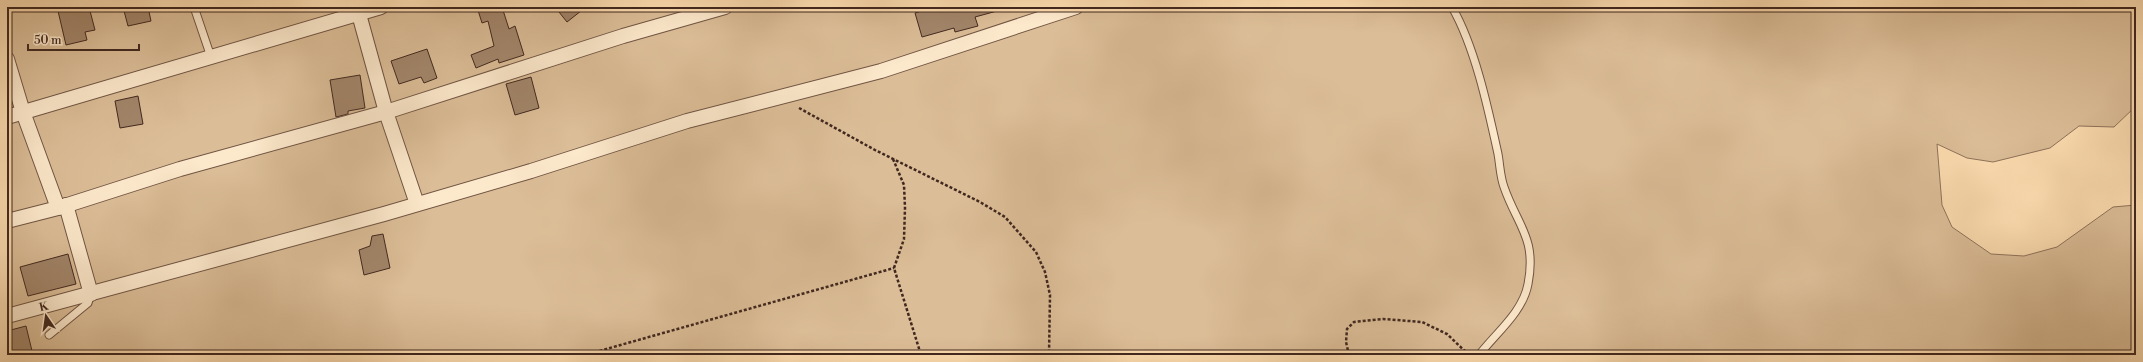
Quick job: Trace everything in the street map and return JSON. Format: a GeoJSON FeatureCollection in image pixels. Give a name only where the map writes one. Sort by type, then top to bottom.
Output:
{"type":"FeatureCollection","features":[{"type":"Feature","properties":{"kind":"street"},"geometry":{"type":"LineString","coordinates":[[7,117],[211,57],[358,11],[381,7]]}},
{"type":"Feature","properties":{"kind":"street"},"geometry":{"type":"LineString","coordinates":[[7,221],[62,206],[180,169],[386,112],[623,36],[725,7]]}},
{"type":"Feature","properties":{"kind":"street"},"geometry":{"type":"LineString","coordinates":[[7,316],[417,204],[531,171],[687,121],[881,71],[1076,7]]}},
{"type":"Feature","properties":{"kind":"street"},"geometry":{"type":"LineString","coordinates":[[358,11],[386,112],[417,204]]}},
{"type":"Feature","properties":{"kind":"street"},"geometry":{"type":"LineString","coordinates":[[7,59],[23,112],[62,206],[91,294]]}},
{"type":"Feature","properties":{"kind":"lane"},"geometry":{"type":"LineString","coordinates":[[194,7],[211,57]]}},
{"type":"Feature","properties":{"kind":"lane"},"geometry":{"type":"LineString","coordinates":[[1452,7],[1468,39],[1498,153],[1504,186],[1528,240],[1531,263],[1528,285],[1520,305],[1479,355]]}},
{"type":"Feature","properties":{"kind":"lane"},"geometry":{"type":"LineString","coordinates":[[48,334],[88,303],[91,294]]}},
{"type":"Feature","properties":{"kind":"path"},"geometry":{"type":"LineString","coordinates":[[795,106],[893,159],[980,202],[1005,217],[1036,252],[1045,272],[1050,296],[1049,355]]}},
{"type":"Feature","properties":{"kind":"path"},"geometry":{"type":"LineString","coordinates":[[893,159],[904,185],[905,208],[904,239],[894,268],[921,355]]}},
{"type":"Feature","properties":{"kind":"path"},"geometry":{"type":"LineString","coordinates":[[585,355],[894,268]]}},
{"type":"Feature","properties":{"kind":"path"},"geometry":{"type":"LineString","coordinates":[[1349,355],[1346,342],[1347,329],[1354,322],[1383,319],[1422,322],[1447,334],[1469,355]]}},
{"type":"Feature","properties":{"kind":"shaded area"},"geometry":{"type":"Polygon","coordinates":[[[22,7],[2136,7],[2136,106],[2114,127],[2079,126],[2050,148],[1993,162],[1967,158],[1937,144],[1942,205],[1952,227],[1991,254],[2024,256],[2057,247],[2113,207],[2136,205],[2136,355],[7,355],[7,10],[22,7]]]}},
{"type":"Feature","properties":{"kind":"building"},"geometry":{"type":"Polygon","coordinates":[[[75,7],[89,7],[95,30],[85,32],[87,40],[66,45],[58,11],[75,7]]]}},
{"type":"Feature","properties":{"kind":"building"},"geometry":{"type":"Polygon","coordinates":[[[123,7],[148,7],[151,21],[128,26],[123,7]]]}},
{"type":"Feature","properties":{"kind":"building"},"geometry":{"type":"Polygon","coordinates":[[[477,7],[502,7],[509,29],[515,26],[524,55],[499,63],[498,59],[476,68],[471,55],[494,46],[488,21],[482,23],[477,7]]]}},
{"type":"Feature","properties":{"kind":"building"},"geometry":{"type":"Polygon","coordinates":[[[555,7],[586,7],[567,22],[555,7]]]}},
{"type":"Feature","properties":{"kind":"building"},"geometry":{"type":"Polygon","coordinates":[[[946,7],[996,7],[997,11],[975,17],[978,26],[955,32],[954,28],[922,37],[915,13],[931,8],[932,11],[946,7]]]}},
{"type":"Feature","properties":{"kind":"building"},"geometry":{"type":"Polygon","coordinates":[[[427,49],[437,78],[424,83],[421,77],[399,84],[391,61],[427,49]]]}},
{"type":"Feature","properties":{"kind":"building"},"geometry":{"type":"Polygon","coordinates":[[[360,75],[365,108],[348,111],[348,114],[336,117],[330,80],[360,75]]]}},
{"type":"Feature","properties":{"kind":"building"},"geometry":{"type":"Polygon","coordinates":[[[531,77],[539,108],[515,115],[506,84],[531,77]]]}},
{"type":"Feature","properties":{"kind":"building"},"geometry":{"type":"Polygon","coordinates":[[[138,96],[143,124],[120,128],[115,101],[138,96]]]}},
{"type":"Feature","properties":{"kind":"building"},"geometry":{"type":"Polygon","coordinates":[[[383,234],[390,268],[364,275],[359,250],[370,246],[372,236],[383,234]]]}},
{"type":"Feature","properties":{"kind":"building"},"geometry":{"type":"Polygon","coordinates":[[[68,254],[76,284],[28,296],[20,267],[68,254]]]}},
{"type":"Feature","properties":{"kind":"building"},"geometry":{"type":"Polygon","coordinates":[[[26,326],[33,355],[7,355],[7,331],[26,326]]]}}]}
